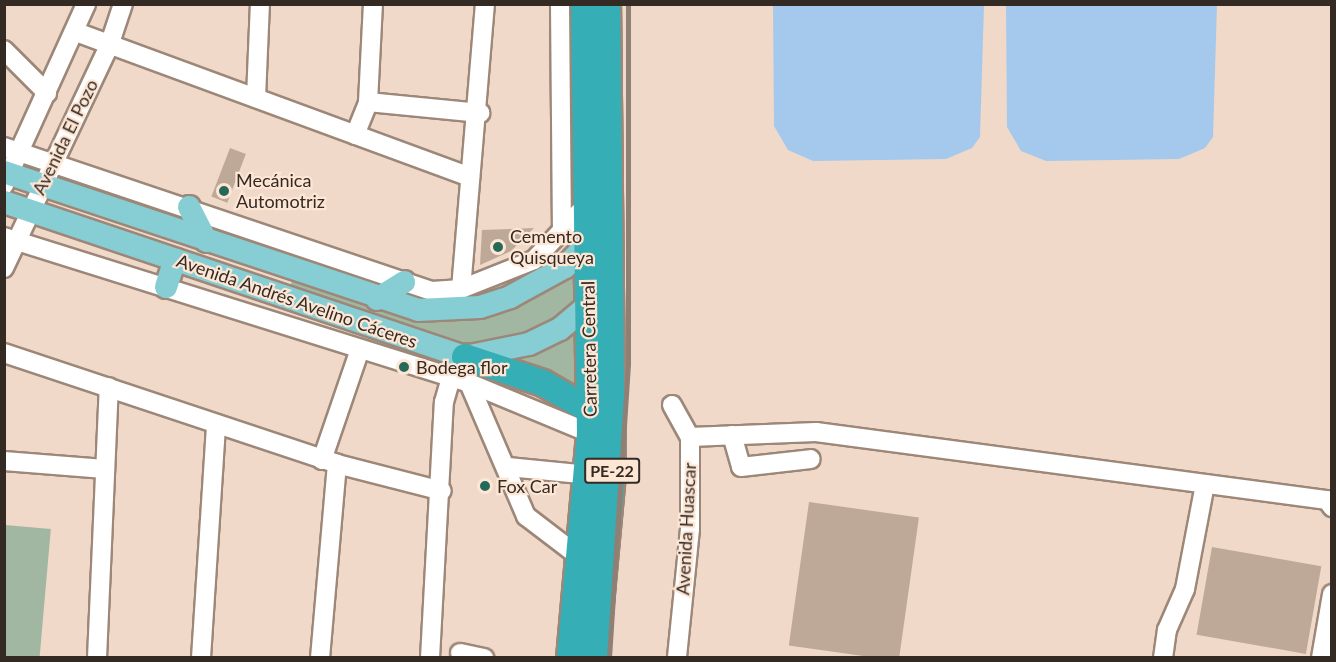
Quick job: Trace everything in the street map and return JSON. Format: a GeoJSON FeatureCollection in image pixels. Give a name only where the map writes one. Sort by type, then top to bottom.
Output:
{"type":"FeatureCollection","features":[{"type":"Feature","properties":{"kind":"highway","name":"Carretera Central"},"geometry":{"type":"LineString","coordinates":[[584,4],[596,60],[611,284],[612,476],[595,657]]}},
{"type":"Feature","properties":{"kind":"highway","name":"Carretera Central"},"geometry":{"type":"LineString","coordinates":[[570,657],[589,475],[588,203],[596,60],[607,4]]}},
{"type":"Feature","properties":{"kind":"highway"},"geometry":{"type":"LineString","coordinates":[[462,373],[543,383],[590,421]]}},
{"type":"Feature","properties":{"kind":"main road","name":"Avenida Andrés Avelino Cáceres"},"geometry":{"type":"LineString","coordinates":[[6,177],[41,184],[377,299],[418,310],[480,307],[543,282],[588,243]]}},
{"type":"Feature","properties":{"kind":"main road","name":"Avenida Andrés Avelino Cáceres"},"geometry":{"type":"LineString","coordinates":[[4,202],[277,294],[462,373]]}},
{"type":"Feature","properties":{"kind":"main road"},"geometry":{"type":"LineString","coordinates":[[189,207],[206,241]]}},
{"type":"Feature","properties":{"kind":"main road"},"geometry":{"type":"LineString","coordinates":[[166,287],[175,259]]}},
{"type":"Feature","properties":{"kind":"main road"},"geometry":{"type":"LineString","coordinates":[[277,294],[286,276],[282,267]]}},
{"type":"Feature","properties":{"kind":"main road"},"geometry":{"type":"LineString","coordinates":[[377,299],[404,282]]}},
{"type":"Feature","properties":{"kind":"main road"},"geometry":{"type":"LineString","coordinates":[[462,373],[529,344],[588,308],[611,284]]}},
{"type":"Feature","properties":{"kind":"street","name":"Avenida El Pozo"},"geometry":{"type":"LineString","coordinates":[[6,177],[12,149],[47,93],[76,32],[86,4]]}},
{"type":"Feature","properties":{"kind":"street","name":"Avenida El Pozo"},"geometry":{"type":"LineString","coordinates":[[4,268],[10,238],[30,212],[41,184],[109,46],[123,4]]}},
{"type":"Feature","properties":{"kind":"street"},"geometry":{"type":"LineString","coordinates":[[256,98],[260,4]]}},
{"type":"Feature","properties":{"kind":"street"},"geometry":{"type":"LineString","coordinates":[[355,135],[368,102],[373,4]]}},
{"type":"Feature","properties":{"kind":"street"},"geometry":{"type":"LineString","coordinates":[[461,289],[470,177],[480,113],[485,4]]}},
{"type":"Feature","properties":{"kind":"street"},"geometry":{"type":"LineString","coordinates":[[560,4],[562,232]]}},
{"type":"Feature","properties":{"kind":"street"},"geometry":{"type":"LineString","coordinates":[[76,32],[470,177]]}},
{"type":"Feature","properties":{"kind":"street"},"geometry":{"type":"LineString","coordinates":[[4,50],[47,93]]}},
{"type":"Feature","properties":{"kind":"street"},"geometry":{"type":"LineString","coordinates":[[368,102],[480,113]]}},
{"type":"Feature","properties":{"kind":"street"},"geometry":{"type":"LineString","coordinates":[[12,149],[432,291],[461,289],[534,260],[588,203]]}},
{"type":"Feature","properties":{"kind":"street"},"geometry":{"type":"LineString","coordinates":[[10,238],[360,349],[462,373]]}},
{"type":"Feature","properties":{"kind":"street"},"geometry":{"type":"LineString","coordinates":[[320,657],[330,462],[360,349]]}},
{"type":"Feature","properties":{"kind":"street"},"geometry":{"type":"LineString","coordinates":[[4,353],[109,387],[216,426],[330,462],[442,491]]}},
{"type":"Feature","properties":{"kind":"street"},"geometry":{"type":"LineString","coordinates":[[462,373],[491,444],[507,467],[526,516],[581,558]]}},
{"type":"Feature","properties":{"kind":"street"},"geometry":{"type":"LineString","coordinates":[[430,657],[442,491],[444,402],[462,373]]}},
{"type":"Feature","properties":{"kind":"street"},"geometry":{"type":"LineString","coordinates":[[97,657],[109,387]]}},
{"type":"Feature","properties":{"kind":"street","name":"Avenida Huascar"},"geometry":{"type":"LineString","coordinates":[[672,405],[690,437],[690,529],[677,657]]}},
{"type":"Feature","properties":{"kind":"street"},"geometry":{"type":"LineString","coordinates":[[201,657],[216,426]]}},
{"type":"Feature","properties":{"kind":"street"},"geometry":{"type":"LineString","coordinates":[[690,437],[816,432],[1327,500],[1332,507]]}},
{"type":"Feature","properties":{"kind":"street"},"geometry":{"type":"LineString","coordinates":[[732,435],[741,467],[811,459]]}},
{"type":"Feature","properties":{"kind":"street"},"geometry":{"type":"LineString","coordinates":[[4,461],[105,468]]}},
{"type":"Feature","properties":{"kind":"street"},"geometry":{"type":"LineString","coordinates":[[507,467],[589,475]]}},
{"type":"Feature","properties":{"kind":"street"},"geometry":{"type":"LineString","coordinates":[[1163,657],[1167,630],[1185,589],[1205,484]]}},
{"type":"Feature","properties":{"kind":"street"},"geometry":{"type":"LineString","coordinates":[[1321,657],[1332,594]]}},
{"type":"Feature","properties":{"kind":"street"},"geometry":{"type":"LineString","coordinates":[[460,653],[484,657]]}},
{"type":"Feature","properties":{"kind":"green space"},"geometry":{"type":"Polygon","coordinates":[[[575,271],[575,309],[523,342],[458,348],[290,289],[292,280],[410,315],[509,305],[553,288],[575,271]]]}},
{"type":"Feature","properties":{"kind":"green space"},"geometry":{"type":"Polygon","coordinates":[[[575,335],[575,388],[502,361],[542,350],[575,335]]]}},
{"type":"Feature","properties":{"kind":"green space"},"geometry":{"type":"Polygon","coordinates":[[[5,525],[51,529],[40,658],[4,657],[5,525]]]}},
{"type":"Feature","properties":{"kind":"water"},"geometry":{"type":"Polygon","coordinates":[[[773,5],[984,5],[980,137],[972,148],[946,159],[813,161],[788,150],[774,126],[773,5]]]}},
{"type":"Feature","properties":{"kind":"water"},"geometry":{"type":"Polygon","coordinates":[[[1006,5],[1217,5],[1213,137],[1205,148],[1179,159],[1046,161],[1021,151],[1007,127],[1006,5]]]}},
{"type":"Feature","properties":{"kind":"building"},"geometry":{"type":"Polygon","coordinates":[[[230,148],[246,154],[227,203],[211,197],[230,148]]]}},
{"type":"Feature","properties":{"kind":"building","name":"Cemento Quisqueya"},"geometry":{"type":"Polygon","coordinates":[[[534,228],[511,251],[480,265],[482,230],[534,228]]]}},
{"type":"Feature","properties":{"kind":"building"},"geometry":{"type":"Polygon","coordinates":[[[809,502],[919,517],[899,658],[877,658],[789,646],[809,502]]]}},
{"type":"Feature","properties":{"kind":"building"},"geometry":{"type":"Polygon","coordinates":[[[1212,547],[1321,566],[1306,654],[1197,635],[1212,547]]]}},
{"type":"Feature","properties":{"kind":"railway"},"geometry":{"type":"LineString","coordinates":[[609,658],[628,364],[628,4]]}},
{"type":"Feature","properties":{"kind":"place","name":"Mecánica Automotriz"},"geometry":{"type":"Point","coordinates":[224,191]}},
{"type":"Feature","properties":{"kind":"place","name":"Cemento Quisqueya"},"geometry":{"type":"Point","coordinates":[498,247]}},
{"type":"Feature","properties":{"kind":"place","name":"Bodega flor"},"geometry":{"type":"Point","coordinates":[404,367]}},
{"type":"Feature","properties":{"kind":"place","name":"Fox Car"},"geometry":{"type":"Point","coordinates":[485,486]}}]}
